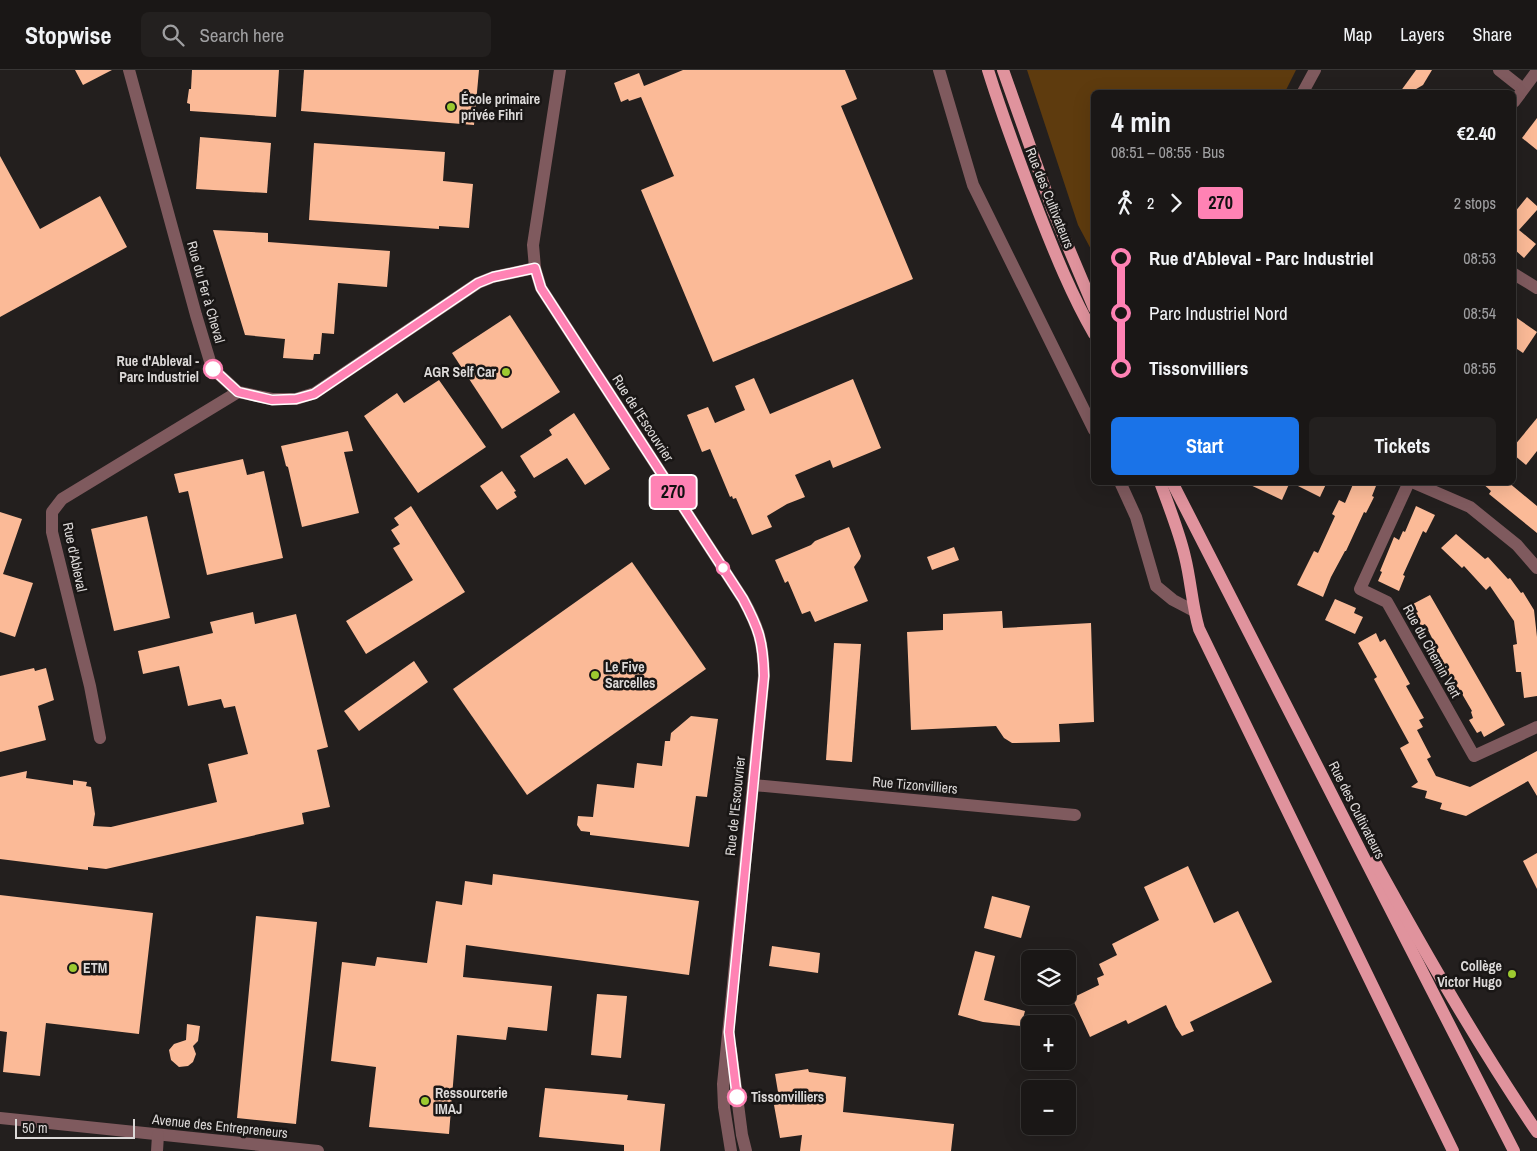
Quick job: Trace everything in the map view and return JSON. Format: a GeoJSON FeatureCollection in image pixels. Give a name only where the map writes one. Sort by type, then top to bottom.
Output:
{"type":"FeatureCollection","features":[{"type":"Feature","properties":{"kind":"main road","name":"Rue des Cultivateurs"},"geometry":{"type":"LineString","coordinates":[[988,70],[1012,143],[1045,228],[1080,311],[1091,329]]}},
{"type":"Feature","properties":{"kind":"main road","name":"Rue des Cultivateurs"},"geometry":{"type":"LineString","coordinates":[[1003,70],[1053,211],[1091,301]]}},
{"type":"Feature","properties":{"kind":"main road"},"geometry":{"type":"LineString","coordinates":[[1161,485],[1180,535],[1194,611],[1204,638],[1453,1151]]}},
{"type":"Feature","properties":{"kind":"main road","name":"Rue des Cultivateurs"},"geometry":{"type":"LineString","coordinates":[[1174,485],[1514,1151]]}},
{"type":"Feature","properties":{"kind":"main road"},"geometry":{"type":"LineString","coordinates":[[1229,593],[1411,927],[1482,1047],[1537,1132]]}},
{"type":"Feature","properties":{"kind":"street","name":"Rue du Fer à Cheval"},"geometry":{"type":"LineString","coordinates":[[129,70],[212,368],[238,392],[272,400],[296,399],[314,394],[478,283],[493,277],[535,268]]}},
{"type":"Feature","properties":{"kind":"street","name":"Rue de l'Escouvrier"},"geometry":{"type":"LineString","coordinates":[[560,70],[533,245],[535,268],[541,288],[743,599],[754,618],[762,645],[764,676],[729,1032]]}},
{"type":"Feature","properties":{"kind":"street"},"geometry":{"type":"LineString","coordinates":[[939,70],[973,185],[1091,424]]}},
{"type":"Feature","properties":{"kind":"street"},"geometry":{"type":"LineString","coordinates":[[1304,90],[1315,70]]}},
{"type":"Feature","properties":{"kind":"street"},"geometry":{"type":"LineString","coordinates":[[1499,70],[1523,89]]}},
{"type":"Feature","properties":{"kind":"street"},"geometry":{"type":"LineString","coordinates":[[1516,99],[1537,71]]}},
{"type":"Feature","properties":{"kind":"street"},"geometry":{"type":"LineString","coordinates":[[1516,275],[1537,289]]}},
{"type":"Feature","properties":{"kind":"street","name":"Rue d'Ableval"},"geometry":{"type":"LineString","coordinates":[[100,738],[90,686],[52,532],[52,512],[62,499],[238,392]]}},
{"type":"Feature","properties":{"kind":"street"},"geometry":{"type":"LineString","coordinates":[[1121,485],[1136,517],[1156,586],[1173,600],[1194,611]]}},
{"type":"Feature","properties":{"kind":"street","name":"Rue du Chemin Vert"},"geometry":{"type":"LineString","coordinates":[[1410,485],[1360,589],[1387,602],[1474,756],[1537,727]]}},
{"type":"Feature","properties":{"kind":"street"},"geometry":{"type":"LineString","coordinates":[[1418,485],[1470,507],[1517,544],[1537,568]]}},
{"type":"Feature","properties":{"kind":"street","name":"Rue Tizonvilliers"},"geometry":{"type":"LineString","coordinates":[[753,785],[1075,815]]}},
{"type":"Feature","properties":{"kind":"street"},"geometry":{"type":"LineString","coordinates":[[729,1032],[723,1084],[724,1107],[731,1151]]}},
{"type":"Feature","properties":{"kind":"street"},"geometry":{"type":"LineString","coordinates":[[729,1032],[742,1135],[746,1151]]}},
{"type":"Feature","properties":{"kind":"street","name":"Avenue des Entrepreneurs"},"geometry":{"type":"LineString","coordinates":[[0,1118],[318,1151]]}},
{"type":"Feature","properties":{"kind":"street"},"geometry":{"type":"LineString","coordinates":[[157,1151],[158,1135]]}},
{"type":"Feature","properties":{"kind":"shaded area"},"geometry":{"type":"Polygon","coordinates":[[[1027,70],[1296,70],[1286,90],[1091,90],[1091,249],[1078,225],[1027,70]]]}},
{"type":"Feature","properties":{"kind":"building"},"geometry":{"type":"Polygon","coordinates":[[[75,70],[112,70],[83,85],[75,70]]]}},
{"type":"Feature","properties":{"kind":"building"},"geometry":{"type":"Polygon","coordinates":[[[192,70],[279,70],[276,117],[190,111],[190,104],[187,103],[189,89],[191,89],[192,70]]]}},
{"type":"Feature","properties":{"kind":"building"},"geometry":{"type":"Polygon","coordinates":[[[304,70],[479,70],[474,125],[301,111],[304,70]]]}},
{"type":"Feature","properties":{"kind":"building"},"geometry":{"type":"Polygon","coordinates":[[[683,70],[845,70],[857,99],[841,106],[913,279],[713,362],[641,190],[674,176],[641,97],[621,102],[614,83],[639,73],[644,86],[683,70]]]}},
{"type":"Feature","properties":{"kind":"building"},"geometry":{"type":"Polygon","coordinates":[[[1416,70],[1432,70],[1423,85],[1414,90],[1401,90],[1416,70]]]}},
{"type":"Feature","properties":{"kind":"building"},"geometry":{"type":"Polygon","coordinates":[[[1537,118],[1537,150],[1522,138],[1537,118]]]}},
{"type":"Feature","properties":{"kind":"building"},"geometry":{"type":"Polygon","coordinates":[[[200,137],[271,143],[267,193],[196,189],[200,137]]]}},
{"type":"Feature","properties":{"kind":"building"},"geometry":{"type":"Polygon","coordinates":[[[314,143],[445,152],[443,181],[473,184],[469,228],[439,226],[439,229],[309,220],[314,143]]]}},
{"type":"Feature","properties":{"kind":"building"},"geometry":{"type":"Polygon","coordinates":[[[0,156],[40,229],[100,196],[127,247],[0,317],[0,156]]]}},
{"type":"Feature","properties":{"kind":"building"},"geometry":{"type":"Polygon","coordinates":[[[1527,197],[1537,206],[1537,210],[1519,230],[1536,244],[1524,258],[1516,251],[1516,211],[1527,197]]]}},
{"type":"Feature","properties":{"kind":"building"},"geometry":{"type":"Polygon","coordinates":[[[213,230],[268,233],[268,242],[390,251],[387,287],[338,283],[334,334],[322,333],[320,354],[314,354],[313,360],[283,358],[285,339],[245,335],[213,230]]]}},
{"type":"Feature","properties":{"kind":"building","name":"AGR Self Car"},"geometry":{"type":"Polygon","coordinates":[[[510,315],[560,392],[502,429],[452,353],[510,315]]]}},
{"type":"Feature","properties":{"kind":"building"},"geometry":{"type":"Polygon","coordinates":[[[1516,317],[1537,332],[1523,353],[1516,348],[1516,317]]]}},
{"type":"Feature","properties":{"kind":"building"},"geometry":{"type":"Polygon","coordinates":[[[754,378],[770,414],[853,379],[881,448],[833,468],[830,460],[795,475],[805,497],[787,504],[767,516],[772,527],[752,535],[736,498],[730,497],[710,449],[702,452],[687,415],[708,407],[715,423],[745,410],[735,386],[754,378]]]}},
{"type":"Feature","properties":{"kind":"building"},"geometry":{"type":"Polygon","coordinates":[[[439,380],[486,447],[418,493],[364,416],[397,393],[404,403],[439,380]]]}},
{"type":"Feature","properties":{"kind":"building"},"geometry":{"type":"Polygon","coordinates":[[[574,413],[610,469],[585,485],[567,458],[534,478],[520,456],[552,435],[549,430],[574,413]]]}},
{"type":"Feature","properties":{"kind":"building"},"geometry":{"type":"Polygon","coordinates":[[[1537,418],[1537,451],[1526,465],[1516,457],[1516,444],[1537,418]]]}},
{"type":"Feature","properties":{"kind":"building"},"geometry":{"type":"Polygon","coordinates":[[[348,431],[353,451],[344,452],[359,513],[302,527],[288,467],[286,466],[281,446],[348,431]]]}},
{"type":"Feature","properties":{"kind":"building"},"geometry":{"type":"Polygon","coordinates":[[[243,459],[247,475],[264,471],[283,558],[207,575],[188,491],[179,493],[174,474],[243,459]]]}},
{"type":"Feature","properties":{"kind":"building"},"geometry":{"type":"Polygon","coordinates":[[[502,471],[516,491],[514,492],[517,497],[497,510],[480,486],[502,471]]]}},
{"type":"Feature","properties":{"kind":"building"},"geometry":{"type":"Polygon","coordinates":[[[1250,485],[1289,485],[1282,500],[1250,485]]]}},
{"type":"Feature","properties":{"kind":"building"},"geometry":{"type":"Polygon","coordinates":[[[1296,485],[1326,485],[1320,497],[1296,485]]]}},
{"type":"Feature","properties":{"kind":"building"},"geometry":{"type":"Polygon","coordinates":[[[1353,485],[1376,486],[1372,496],[1374,497],[1366,513],[1364,512],[1323,597],[1297,585],[1314,551],[1318,553],[1335,516],[1332,514],[1339,500],[1345,503],[1353,485]]]}},
{"type":"Feature","properties":{"kind":"building"},"geometry":{"type":"Polygon","coordinates":[[[1484,485],[1512,485],[1537,506],[1537,533],[1489,494],[1491,491],[1484,485]]]}},
{"type":"Feature","properties":{"kind":"building"},"geometry":{"type":"Polygon","coordinates":[[[411,506],[465,592],[366,654],[346,621],[413,580],[393,548],[400,544],[391,530],[399,525],[394,518],[411,506]]]}},
{"type":"Feature","properties":{"kind":"building"},"geometry":{"type":"Polygon","coordinates":[[[1416,506],[1435,515],[1426,533],[1423,531],[1403,575],[1405,576],[1399,591],[1378,581],[1382,572],[1380,571],[1394,537],[1399,540],[1403,531],[1405,532],[1416,506]]]}},
{"type":"Feature","properties":{"kind":"building"},"geometry":{"type":"Polygon","coordinates":[[[0,512],[22,519],[3,574],[33,583],[15,637],[0,632],[0,512]]]}},
{"type":"Feature","properties":{"kind":"building"},"geometry":{"type":"Polygon","coordinates":[[[147,516],[170,618],[114,631],[91,529],[147,516]]]}},
{"type":"Feature","properties":{"kind":"building"},"geometry":{"type":"Polygon","coordinates":[[[849,527],[861,556],[854,567],[868,601],[815,622],[810,611],[802,614],[788,581],[785,583],[775,560],[849,527]]]}},
{"type":"Feature","properties":{"kind":"building"},"geometry":{"type":"Polygon","coordinates":[[[1456,534],[1485,559],[1488,557],[1508,579],[1510,578],[1521,593],[1523,592],[1534,610],[1537,637],[1537,696],[1524,698],[1521,672],[1516,672],[1513,645],[1517,644],[1514,621],[1490,586],[1486,590],[1464,566],[1462,568],[1441,548],[1456,534]]]}},
{"type":"Feature","properties":{"kind":"building"},"geometry":{"type":"Polygon","coordinates":[[[954,547],[959,560],[932,570],[927,557],[954,547]]]}},
{"type":"Feature","properties":{"kind":"building"},"geometry":{"type":"Polygon","coordinates":[[[632,562],[706,669],[527,795],[453,689],[632,562]]]}},
{"type":"Feature","properties":{"kind":"building"},"geometry":{"type":"Polygon","coordinates":[[[1430,595],[1505,725],[1484,737],[1481,731],[1477,733],[1469,720],[1473,718],[1472,711],[1458,687],[1455,688],[1433,648],[1436,646],[1425,624],[1421,626],[1414,614],[1418,612],[1413,604],[1430,595]]]}},
{"type":"Feature","properties":{"kind":"building"},"geometry":{"type":"Polygon","coordinates":[[[1335,599],[1356,608],[1354,613],[1363,617],[1355,634],[1325,620],[1335,599]]]}},
{"type":"Feature","properties":{"kind":"building"},"geometry":{"type":"Polygon","coordinates":[[[1002,611],[1003,628],[1091,623],[1094,722],[1059,724],[1060,742],[1012,743],[1004,738],[996,726],[911,730],[907,632],[943,630],[943,614],[1002,611]]]}},
{"type":"Feature","properties":{"kind":"building"},"geometry":{"type":"Polygon","coordinates":[[[253,612],[255,624],[296,614],[328,747],[317,750],[330,807],[302,813],[304,824],[106,869],[88,867],[88,870],[0,859],[0,777],[27,771],[26,778],[73,785],[73,780],[87,782],[86,786],[91,787],[95,814],[93,826],[111,827],[217,802],[208,764],[248,754],[235,706],[224,708],[221,699],[188,706],[179,666],[143,674],[138,651],[213,633],[210,622],[253,612]]]}},
{"type":"Feature","properties":{"kind":"building"},"geometry":{"type":"Polygon","coordinates":[[[1376,633],[1380,642],[1385,639],[1410,684],[1406,686],[1424,718],[1419,720],[1423,727],[1417,730],[1431,757],[1427,759],[1436,776],[1470,787],[1537,751],[1537,796],[1528,781],[1466,816],[1440,809],[1442,803],[1425,798],[1427,791],[1411,787],[1418,782],[1400,748],[1409,743],[1374,679],[1377,677],[1358,643],[1376,633]]]}},
{"type":"Feature","properties":{"kind":"building"},"geometry":{"type":"Polygon","coordinates":[[[834,643],[861,644],[852,762],[826,760],[834,643]]]}},
{"type":"Feature","properties":{"kind":"building"},"geometry":{"type":"Polygon","coordinates":[[[414,661],[428,682],[359,731],[344,711],[414,661]]]}},
{"type":"Feature","properties":{"kind":"building"},"geometry":{"type":"Polygon","coordinates":[[[34,668],[35,671],[46,668],[54,700],[38,706],[46,740],[0,752],[0,676],[34,668]]]}},
{"type":"Feature","properties":{"kind":"building"},"geometry":{"type":"Polygon","coordinates":[[[691,716],[718,719],[707,797],[696,796],[689,847],[590,835],[590,832],[581,831],[577,825],[578,816],[593,817],[597,784],[634,788],[637,763],[662,766],[665,741],[670,741],[671,733],[691,716]]]}},
{"type":"Feature","properties":{"kind":"building"},"geometry":{"type":"Polygon","coordinates":[[[1537,853],[1537,889],[1523,861],[1537,853]]]}},
{"type":"Feature","properties":{"kind":"building"},"geometry":{"type":"Polygon","coordinates":[[[1188,866],[1214,923],[1238,911],[1272,982],[1190,1022],[1194,1031],[1182,1036],[1166,1005],[1128,1024],[1126,1020],[1090,1037],[1075,1005],[1076,996],[1099,985],[1097,978],[1104,975],[1099,964],[1117,955],[1112,944],[1159,920],[1144,887],[1188,866]]]}},
{"type":"Feature","properties":{"kind":"building"},"geometry":{"type":"Polygon","coordinates":[[[493,874],[699,901],[689,975],[466,945],[463,977],[552,986],[547,1031],[508,1027],[506,1040],[457,1035],[449,1134],[369,1127],[376,1067],[331,1061],[342,962],[375,966],[377,957],[427,963],[436,901],[462,905],[465,881],[492,885],[493,874]]]}},
{"type":"Feature","properties":{"kind":"building","name":"ETM"},"geometry":{"type":"Polygon","coordinates":[[[0,895],[153,913],[139,1034],[46,1023],[40,1076],[3,1072],[7,1032],[0,1031],[0,895]]]}},
{"type":"Feature","properties":{"kind":"building"},"geometry":{"type":"Polygon","coordinates":[[[992,896],[1030,906],[1021,938],[984,928],[992,896]]]}},
{"type":"Feature","properties":{"kind":"building"},"geometry":{"type":"Polygon","coordinates":[[[256,916],[317,922],[296,1124],[237,1118],[256,916]]]}},
{"type":"Feature","properties":{"kind":"building"},"geometry":{"type":"Polygon","coordinates":[[[772,946],[820,953],[818,973],[769,966],[772,946]]]}},
{"type":"Feature","properties":{"kind":"building"},"geometry":{"type":"Polygon","coordinates":[[[975,951],[995,956],[984,1000],[1025,1011],[1024,1015],[1021,1015],[1021,1026],[983,1022],[958,1015],[975,951]]]}},
{"type":"Feature","properties":{"kind":"building"},"geometry":{"type":"Polygon","coordinates":[[[597,994],[627,996],[621,1058],[591,1055],[597,994]]]}},
{"type":"Feature","properties":{"kind":"building"},"geometry":{"type":"Polygon","coordinates":[[[187,1024],[200,1026],[198,1041],[193,1046],[196,1054],[193,1062],[188,1066],[179,1067],[171,1060],[169,1050],[174,1044],[186,1040],[187,1024]]]}},
{"type":"Feature","properties":{"kind":"building"},"geometry":{"type":"Polygon","coordinates":[[[808,1069],[809,1072],[846,1077],[843,1112],[954,1124],[951,1151],[800,1151],[802,1135],[780,1138],[774,1105],[780,1104],[775,1074],[808,1069]]]}},
{"type":"Feature","properties":{"kind":"building"},"geometry":{"type":"Polygon","coordinates":[[[545,1088],[628,1095],[627,1100],[665,1104],[660,1151],[624,1151],[624,1145],[539,1137],[545,1088]]]}},
{"type":"Feature","properties":{"kind":"bus line","name":"270"},"geometry":{"type":"LineString","coordinates":[[213,369],[238,392],[272,400],[296,399],[314,394],[478,283],[493,277],[535,268],[541,288],[743,599],[754,618],[760,635],[764,676],[729,1032],[737,1097]]}},
{"type":"Feature","properties":{"kind":"place","name":"École primaire privée Fihri"},"geometry":{"type":"Point","coordinates":[451,107]}},
{"type":"Feature","properties":{"kind":"place","name":"Rue d'Ableval - Parc Industriel"},"geometry":{"type":"Point","coordinates":[213,369]}},
{"type":"Feature","properties":{"kind":"place","name":"AGR Self Car"},"geometry":{"type":"Point","coordinates":[506,372]}},
{"type":"Feature","properties":{"kind":"place","name":"Le Five Sarcelles"},"geometry":{"type":"Point","coordinates":[595,675]}},
{"type":"Feature","properties":{"kind":"place","name":"ETM"},"geometry":{"type":"Point","coordinates":[73,968]}},
{"type":"Feature","properties":{"kind":"place","name":"Collège Victor Hugo"},"geometry":{"type":"Point","coordinates":[1512,974]}},
{"type":"Feature","properties":{"kind":"place","name":"Tissonvilliers"},"geometry":{"type":"Point","coordinates":[737,1097]}},
{"type":"Feature","properties":{"kind":"place","name":"Ressourcerie IMAJ"},"geometry":{"type":"Point","coordinates":[425,1101]}}]}
